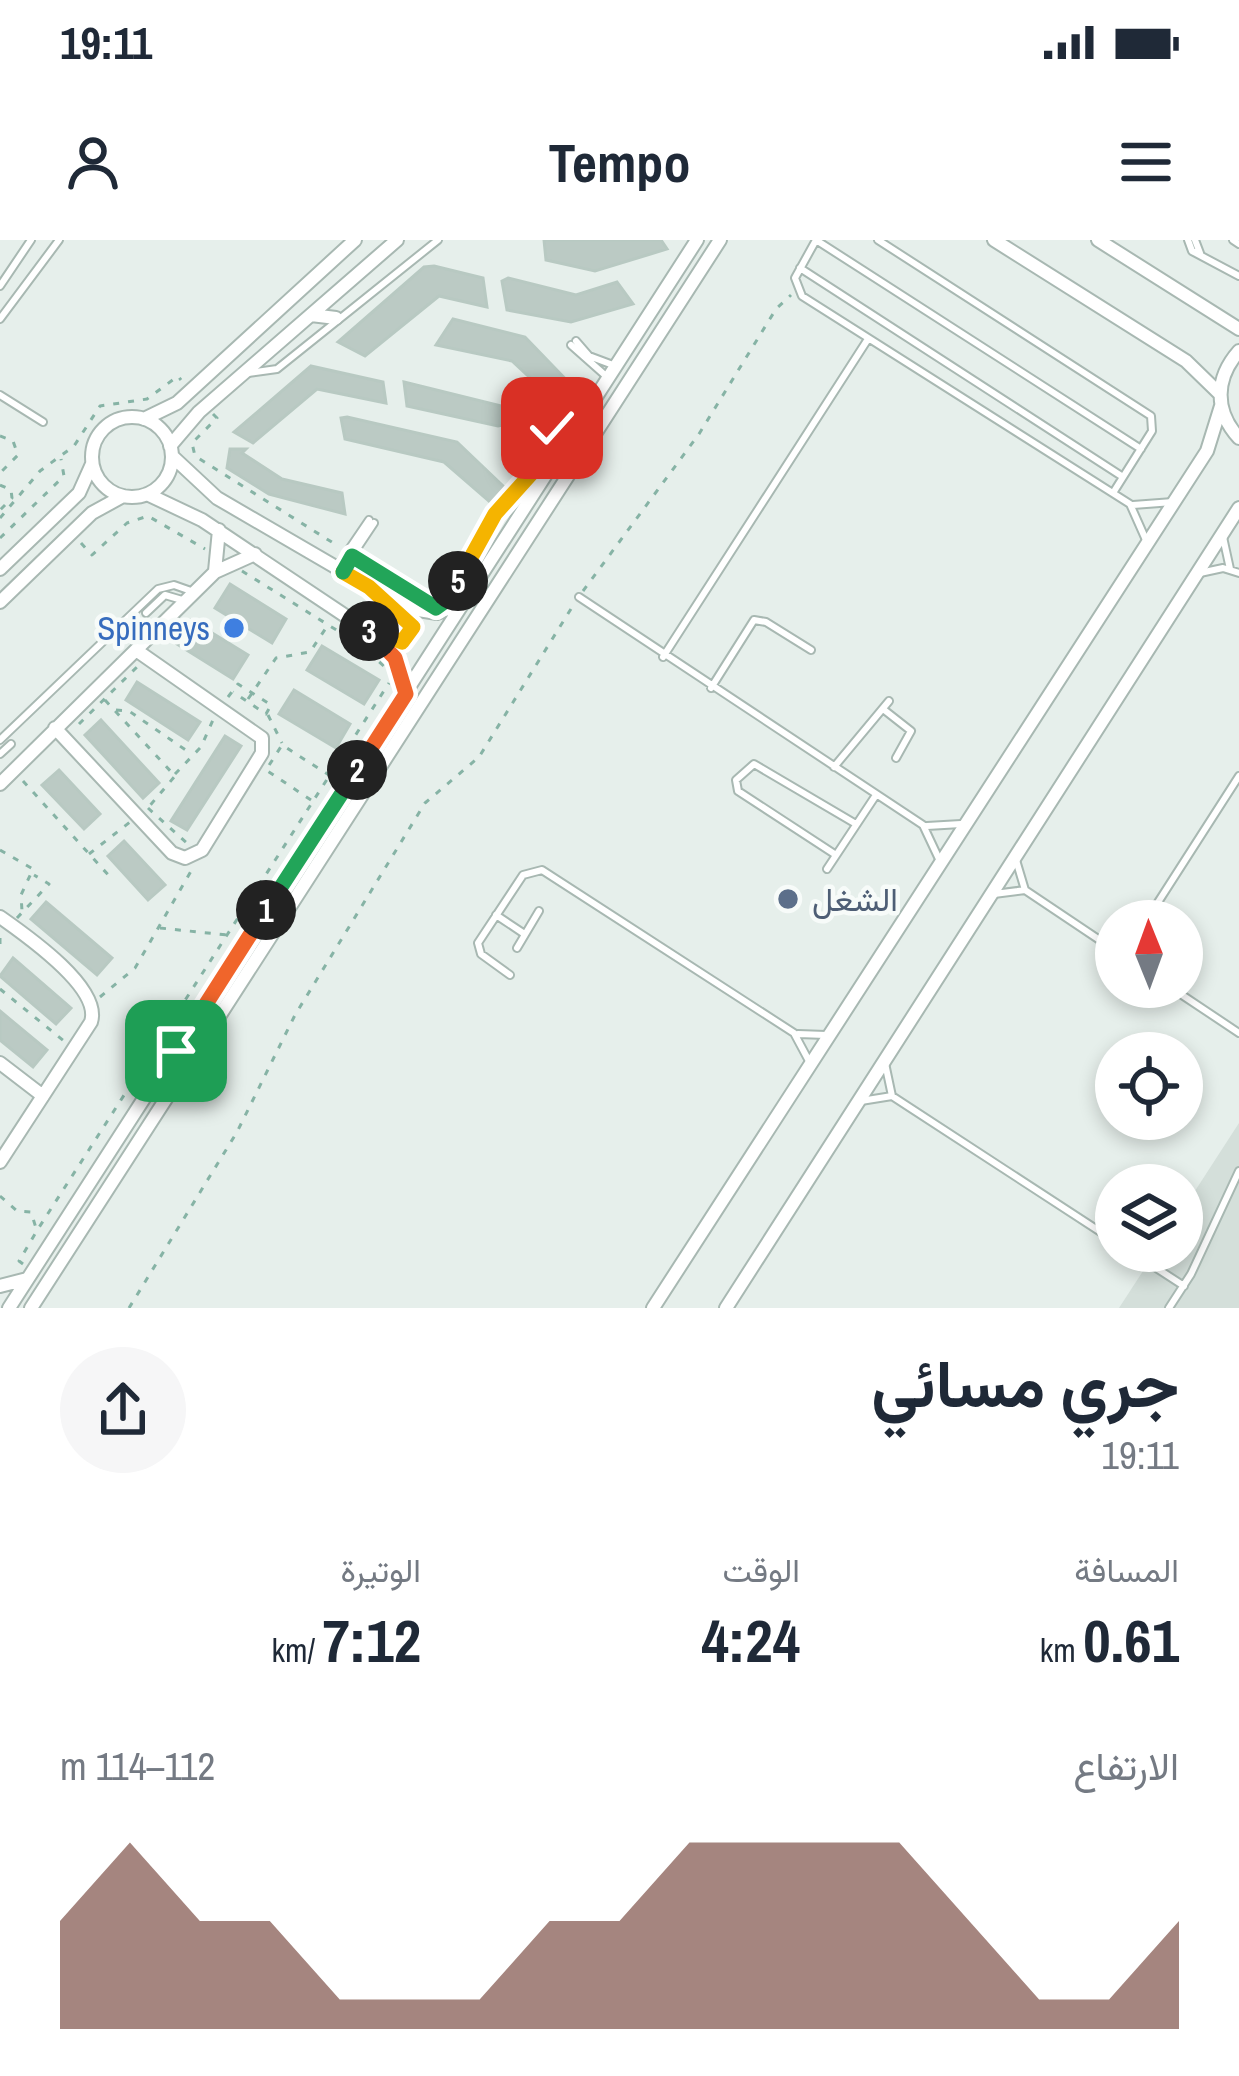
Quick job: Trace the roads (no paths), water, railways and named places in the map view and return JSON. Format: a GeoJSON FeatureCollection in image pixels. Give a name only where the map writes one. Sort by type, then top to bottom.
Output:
{"type":"FeatureCollection","features":[{"type":"Feature","properties":{"kind":"street"},"geometry":{"type":"LineString","coordinates":[[0,569],[80,494],[93,463],[95,443],[106,427],[170,408],[355,240]]}},
{"type":"Feature","properties":{"kind":"street"},"geometry":{"type":"LineString","coordinates":[[0,602],[99,508],[123,496],[147,494],[164,482],[171,451],[206,406],[397,240]]}},
{"type":"Feature","properties":{"kind":"street"},"geometry":{"type":"LineString","coordinates":[[9,1308],[406,694],[607,372],[697,240]]}},
{"type":"Feature","properties":{"kind":"street"},"geometry":{"type":"LineString","coordinates":[[31,1308],[720,240]]}},
{"type":"Feature","properties":{"kind":"street"},"geometry":{"type":"LineString","coordinates":[[994,240],[1186,361],[1220,400],[1239,438]]}},
{"type":"Feature","properties":{"kind":"street"},"geometry":{"type":"LineString","coordinates":[[1098,240],[1239,329]]}},
{"type":"Feature","properties":{"kind":"street"},"geometry":{"type":"LineString","coordinates":[[311,315],[336,318]]}},
{"type":"Feature","properties":{"kind":"street"},"geometry":{"type":"LineString","coordinates":[[653,1308],[1212,442],[1224,372],[1239,352]]}},
{"type":"Feature","properties":{"kind":"street"},"geometry":{"type":"LineString","coordinates":[[144,419],[160,429],[171,451],[217,498],[369,587],[421,613],[445,612],[464,597]]}},
{"type":"Feature","properties":{"kind":"street"},"geometry":{"type":"LineString","coordinates":[[93,463],[106,488],[123,496]]}},
{"type":"Feature","properties":{"kind":"street"},"geometry":{"type":"LineString","coordinates":[[147,494],[219,530],[361,625],[391,651],[406,694]]}},
{"type":"Feature","properties":{"kind":"street"},"geometry":{"type":"LineString","coordinates":[[726,1308],[1239,508]]}},
{"type":"Feature","properties":{"kind":"street"},"geometry":{"type":"LineString","coordinates":[[0,782],[189,598],[211,566],[219,530]]}},
{"type":"Feature","properties":{"kind":"street"},"geometry":{"type":"LineString","coordinates":[[211,566],[255,554]]}},
{"type":"Feature","properties":{"kind":"street"},"geometry":{"type":"LineString","coordinates":[[361,625],[398,642],[413,631],[410,620],[369,587]]}},
{"type":"Feature","properties":{"kind":"street"},"geometry":{"type":"LineString","coordinates":[[56,728],[143,812],[172,853],[194,856],[263,749],[257,730],[136,650]]}},
{"type":"Feature","properties":{"kind":"street"},"geometry":{"type":"LineString","coordinates":[[0,1162],[91,1022],[93,1001],[6,921]]}},
{"type":"Feature","properties":{"kind":"street"},"geometry":{"type":"LineString","coordinates":[[0,1063],[43,1096]]}},
{"type":"Feature","properties":{"kind":"street"},"geometry":{"type":"LineString","coordinates":[[0,1286],[31,1275]]}},
{"type":"Feature","properties":{"kind":"lane"},"geometry":{"type":"LineString","coordinates":[[0,286],[31,240]]}},
{"type":"Feature","properties":{"kind":"lane"},"geometry":{"type":"LineString","coordinates":[[0,319],[58,240]]}},
{"type":"Feature","properties":{"kind":"lane"},"geometry":{"type":"LineString","coordinates":[[244,373],[277,369],[438,240]]}},
{"type":"Feature","properties":{"kind":"lane"},"geometry":{"type":"LineString","coordinates":[[1141,449],[816,240],[800,268],[798,292],[1130,504],[1142,522],[1146,544]]}},
{"type":"Feature","properties":{"kind":"lane"},"geometry":{"type":"LineString","coordinates":[[878,240],[1150,416],[1154,428],[1113,493]]}},
{"type":"Feature","properties":{"kind":"lane"},"geometry":{"type":"LineString","coordinates":[[1191,240],[1190,249],[1239,276]]}},
{"type":"Feature","properties":{"kind":"lane"},"geometry":{"type":"LineString","coordinates":[[800,268],[1123,477]]}},
{"type":"Feature","properties":{"kind":"lane"},"geometry":{"type":"LineString","coordinates":[[663,657],[868,339]]}},
{"type":"Feature","properties":{"kind":"lane"},"geometry":{"type":"LineString","coordinates":[[573,343],[597,361],[607,372],[573,343]]}},
{"type":"Feature","properties":{"kind":"lane"},"geometry":{"type":"LineString","coordinates":[[0,395],[43,422]]}},
{"type":"Feature","properties":{"kind":"lane"},"geometry":{"type":"LineString","coordinates":[[1130,504],[1174,501]]}},
{"type":"Feature","properties":{"kind":"lane"},"geometry":{"type":"LineString","coordinates":[[339,570],[371,522]]}},
{"type":"Feature","properties":{"kind":"lane"},"geometry":{"type":"LineString","coordinates":[[1196,574],[1235,570],[1223,533]]}},
{"type":"Feature","properties":{"kind":"lane"},"geometry":{"type":"LineString","coordinates":[[0,740],[158,589],[173,584],[189,598]]}},
{"type":"Feature","properties":{"kind":"lane"},"geometry":{"type":"LineString","coordinates":[[146,613],[165,595],[189,598]]}},
{"type":"Feature","properties":{"kind":"lane"},"geometry":{"type":"LineString","coordinates":[[578,597],[923,825],[936,843],[939,865]]}},
{"type":"Feature","properties":{"kind":"lane"},"geometry":{"type":"LineString","coordinates":[[711,688],[754,620],[766,622],[811,650]]}},
{"type":"Feature","properties":{"kind":"lane"},"geometry":{"type":"LineString","coordinates":[[834,767],[886,705],[911,730],[896,758]]}},
{"type":"Feature","properties":{"kind":"lane"},"geometry":{"type":"LineString","coordinates":[[0,754],[11,744]]}},
{"type":"Feature","properties":{"kind":"lane"},"geometry":{"type":"LineString","coordinates":[[836,855],[737,790],[736,780],[754,764],[856,824]]}},
{"type":"Feature","properties":{"kind":"lane"},"geometry":{"type":"LineString","coordinates":[[1159,900],[1239,776]]}},
{"type":"Feature","properties":{"kind":"lane"},"geometry":{"type":"LineString","coordinates":[[827,869],[876,795]]}},
{"type":"Feature","properties":{"kind":"lane"},"geometry":{"type":"LineString","coordinates":[[923,825],[967,822]]}},
{"type":"Feature","properties":{"kind":"lane"},"geometry":{"type":"LineString","coordinates":[[1016,856],[1025,890],[1095,937]]}},
{"type":"Feature","properties":{"kind":"lane"},"geometry":{"type":"LineString","coordinates":[[510,975],[478,947],[523,875],[542,870],[794,1033],[831,1034]]}},
{"type":"Feature","properties":{"kind":"lane"},"geometry":{"type":"LineString","coordinates":[[991,896],[1025,890]]}},
{"type":"Feature","properties":{"kind":"lane"},"geometry":{"type":"LineString","coordinates":[[517,948],[539,911]]}},
{"type":"Feature","properties":{"kind":"lane"},"geometry":{"type":"LineString","coordinates":[[496,916],[525,934]]}},
{"type":"Feature","properties":{"kind":"lane"},"geometry":{"type":"LineString","coordinates":[[1202,1008],[1239,1033]]}},
{"type":"Feature","properties":{"kind":"lane"},"geometry":{"type":"LineString","coordinates":[[794,1033],[809,1068]]}},
{"type":"Feature","properties":{"kind":"lane"},"geometry":{"type":"LineString","coordinates":[[885,1060],[892,1096]]}},
{"type":"Feature","properties":{"kind":"lane"},"geometry":{"type":"LineString","coordinates":[[857,1102],[892,1096],[1095,1228]]}},
{"type":"Feature","properties":{"kind":"lane"},"geometry":{"type":"LineString","coordinates":[[1169,1308],[1239,1171]]}},
{"type":"Feature","properties":{"kind":"lane"},"geometry":{"type":"LineString","coordinates":[[1162,1272],[1184,1286]]}},
{"type":"Feature","properties":{"kind":"place","name":"Spinneys"},"geometry":{"type":"Point","coordinates":[234,628]}},
{"type":"Feature","properties":{"kind":"place","name":"الشغل"},"geometry":{"type":"Point","coordinates":[788,899]}}]}
